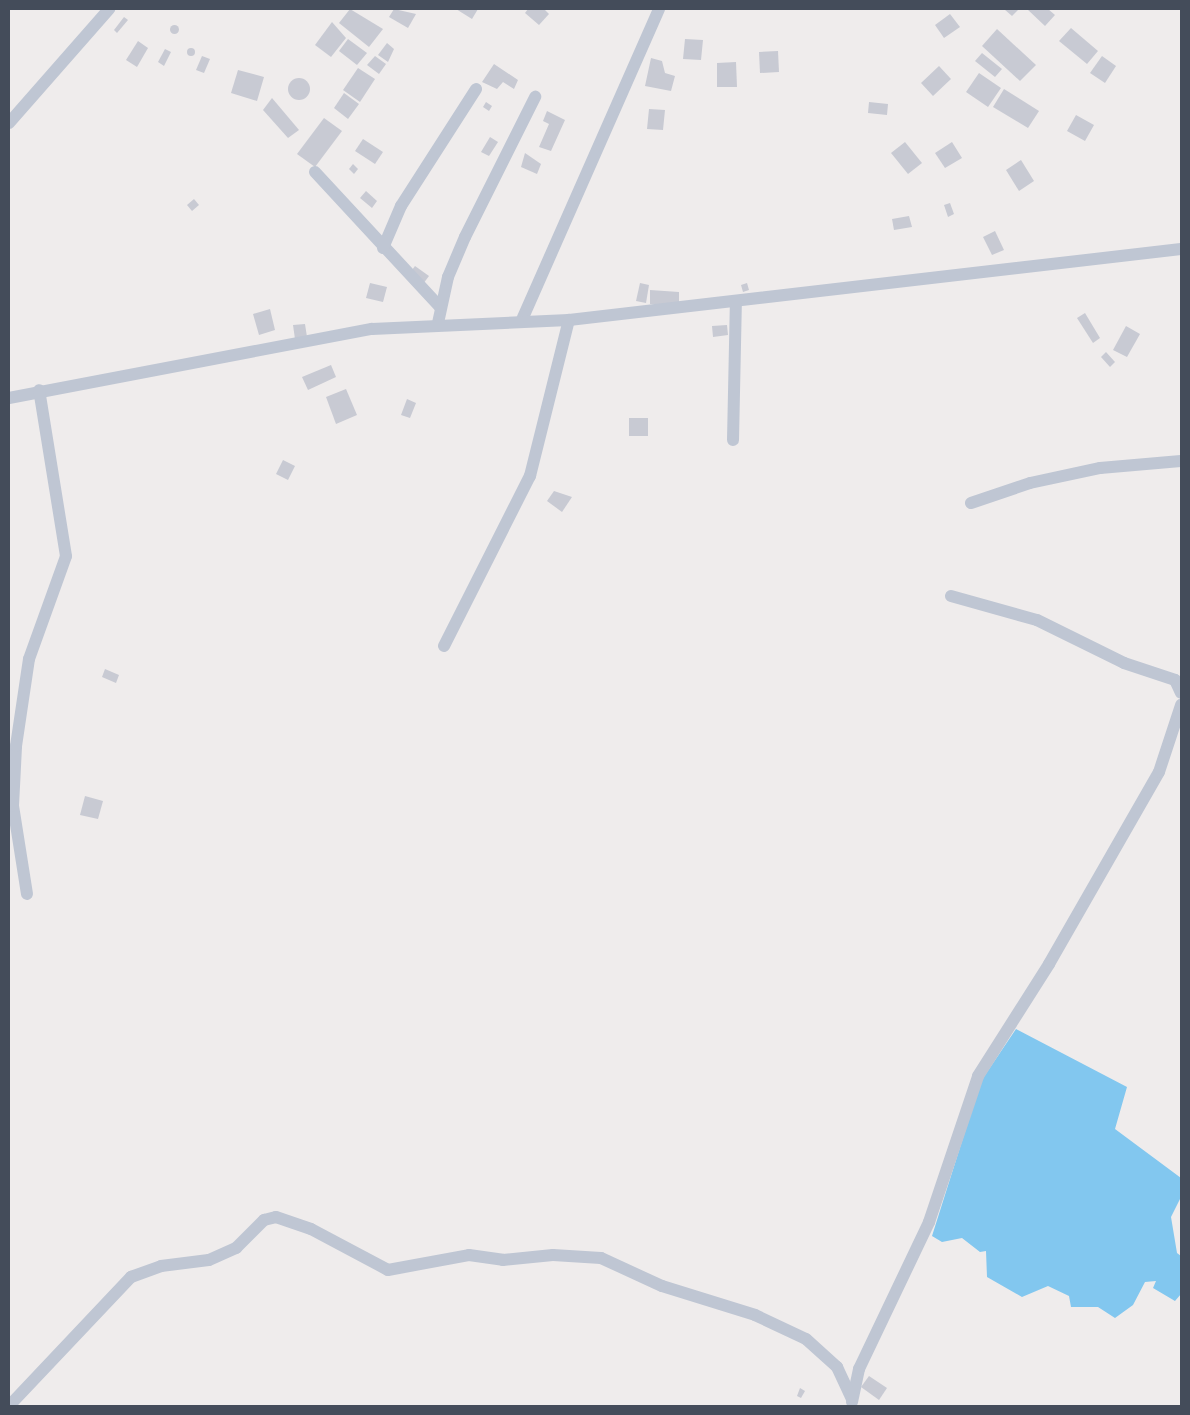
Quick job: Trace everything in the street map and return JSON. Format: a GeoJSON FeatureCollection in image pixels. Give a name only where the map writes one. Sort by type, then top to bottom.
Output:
{"type":"FeatureCollection","features":[{"type":"Feature","properties":{"kind":"street"},"geometry":{"type":"LineString","coordinates":[[9,123],[109,9]]}},
{"type":"Feature","properties":{"kind":"street"},"geometry":{"type":"LineString","coordinates":[[521,322],[659,9]]}},
{"type":"Feature","properties":{"kind":"street"},"geometry":{"type":"LineString","coordinates":[[383,248],[401,206],[476,89]]}},
{"type":"Feature","properties":{"kind":"street"},"geometry":{"type":"LineString","coordinates":[[438,323],[441,308],[465,236],[535,97]]}},
{"type":"Feature","properties":{"kind":"street"},"geometry":{"type":"LineString","coordinates":[[315,172],[383,248],[441,308]]}},
{"type":"Feature","properties":{"kind":"street"},"geometry":{"type":"LineString","coordinates":[[9,398],[39,390],[315,337],[438,323],[569,320],[1181,249]]}},
{"type":"Feature","properties":{"kind":"street"},"geometry":{"type":"LineString","coordinates":[[733,440],[736,302]]}},
{"type":"Feature","properties":{"kind":"street"},"geometry":{"type":"LineString","coordinates":[[444,646],[530,476],[569,320]]}},
{"type":"Feature","properties":{"kind":"street"},"geometry":{"type":"LineString","coordinates":[[27,894],[13,806],[16,746],[29,659],[66,556],[39,390]]}},
{"type":"Feature","properties":{"kind":"street"},"geometry":{"type":"LineString","coordinates":[[971,503],[1030,483],[1100,468],[1181,461]]}},
{"type":"Feature","properties":{"kind":"street"},"geometry":{"type":"LineString","coordinates":[[951,596],[1037,620],[1124,664],[1175,680],[1181,693]]}},
{"type":"Feature","properties":{"kind":"street"},"geometry":{"type":"LineString","coordinates":[[852,1403],[859,1369],[929,1222],[978,1076],[1049,964],[1159,772],[1181,705]]}},
{"type":"Feature","properties":{"kind":"street"},"geometry":{"type":"LineString","coordinates":[[9,1406],[131,1276],[161,1266],[209,1260],[236,1248],[264,1220],[276,1218],[311,1229],[388,1270],[469,1255],[503,1260],[554,1255],[601,1258],[662,1286],[755,1315],[806,1339],[838,1367],[852,1403]]}},
{"type":"Feature","properties":{"kind":"water"},"geometry":{"type":"Polygon","coordinates":[[[1016,1029],[1127,1087],[1115,1129],[1181,1178],[1181,1197],[1171,1217],[1177,1253],[1181,1256],[1181,1294],[1175,1301],[1153,1288],[1156,1281],[1145,1282],[1133,1305],[1115,1318],[1098,1307],[1071,1307],[1069,1296],[1048,1286],[1022,1297],[987,1277],[986,1251],[980,1252],[962,1238],[942,1242],[932,1236],[981,1081],[1016,1029]]]}},
{"type":"Feature","properties":{"kind":"building"},"geometry":{"type":"Polygon","coordinates":[[[350,9],[383,29],[369,47],[339,23],[350,9]]]}},
{"type":"Feature","properties":{"kind":"building"},"geometry":{"type":"Polygon","coordinates":[[[394,9],[416,14],[408,28],[389,17],[394,9]]]}},
{"type":"Feature","properties":{"kind":"building"},"geometry":{"type":"Polygon","coordinates":[[[456,9],[478,9],[472,19],[456,9]]]}},
{"type":"Feature","properties":{"kind":"building"},"geometry":{"type":"Polygon","coordinates":[[[528,9],[544,9],[549,14],[539,25],[525,13],[528,9]]]}},
{"type":"Feature","properties":{"kind":"building"},"geometry":{"type":"Polygon","coordinates":[[[1004,9],[1019,9],[1012,16],[1004,9]]]}},
{"type":"Feature","properties":{"kind":"building"},"geometry":{"type":"Polygon","coordinates":[[[1027,9],[1048,9],[1055,15],[1045,26],[1027,9]]]}},
{"type":"Feature","properties":{"kind":"building"},"geometry":{"type":"Polygon","coordinates":[[[950,14],[960,27],[944,38],[935,25],[950,14]]]}},
{"type":"Feature","properties":{"kind":"building"},"geometry":{"type":"Polygon","coordinates":[[[124,17],[128,20],[117,33],[114,30],[124,17]]]}},
{"type":"Feature","properties":{"kind":"building"},"geometry":{"type":"Polygon","coordinates":[[[332,22],[346,38],[331,57],[315,45],[332,22]]]}},
{"type":"Feature","properties":{"kind":"building"},"geometry":{"type":"Polygon","coordinates":[[[174,24],[179,29],[174,34],[169,29],[174,24]]]}},
{"type":"Feature","properties":{"kind":"building"},"geometry":{"type":"Polygon","coordinates":[[[1071,28],[1098,51],[1087,64],[1059,41],[1071,28]]]}},
{"type":"Feature","properties":{"kind":"building"},"geometry":{"type":"Polygon","coordinates":[[[997,29],[1036,65],[1020,81],[982,46],[997,29]]]}},
{"type":"Feature","properties":{"kind":"building"},"geometry":{"type":"Polygon","coordinates":[[[348,39],[367,53],[357,65],[339,51],[348,39]]]}},
{"type":"Feature","properties":{"kind":"building"},"geometry":{"type":"Polygon","coordinates":[[[685,39],[703,40],[701,60],[683,59],[685,39]]]}},
{"type":"Feature","properties":{"kind":"building"},"geometry":{"type":"Polygon","coordinates":[[[138,41],[148,48],[137,67],[126,60],[138,41]]]}},
{"type":"Feature","properties":{"kind":"building"},"geometry":{"type":"Polygon","coordinates":[[[387,43],[394,49],[388,62],[378,55],[387,43]]]}},
{"type":"Feature","properties":{"kind":"building"},"geometry":{"type":"Polygon","coordinates":[[[191,48],[195,52],[191,56],[187,52],[191,48]]]}},
{"type":"Feature","properties":{"kind":"building"},"geometry":{"type":"Polygon","coordinates":[[[165,49],[171,52],[164,66],[158,62],[165,49]]]}},
{"type":"Feature","properties":{"kind":"building"},"geometry":{"type":"Polygon","coordinates":[[[778,51],[779,72],[760,73],[759,52],[778,51]]]}},
{"type":"Feature","properties":{"kind":"building"},"geometry":{"type":"Polygon","coordinates":[[[982,53],[1002,69],[995,77],[975,61],[982,53]]]}},
{"type":"Feature","properties":{"kind":"building"},"geometry":{"type":"Polygon","coordinates":[[[202,56],[210,59],[204,73],[196,70],[202,56]]]}},
{"type":"Feature","properties":{"kind":"building"},"geometry":{"type":"Polygon","coordinates":[[[375,56],[386,64],[379,74],[367,65],[375,56]]]}},
{"type":"Feature","properties":{"kind":"building"},"geometry":{"type":"Polygon","coordinates":[[[1102,56],[1116,66],[1105,83],[1090,73],[1102,56]]]}},
{"type":"Feature","properties":{"kind":"building"},"geometry":{"type":"Polygon","coordinates":[[[651,58],[662,61],[665,73],[675,76],[671,91],[645,86],[651,58]]]}},
{"type":"Feature","properties":{"kind":"building"},"geometry":{"type":"Polygon","coordinates":[[[736,62],[737,87],[717,87],[717,63],[736,62]]]}},
{"type":"Feature","properties":{"kind":"building"},"geometry":{"type":"Polygon","coordinates":[[[494,64],[518,80],[514,89],[503,82],[497,89],[482,82],[494,64]]]}},
{"type":"Feature","properties":{"kind":"building"},"geometry":{"type":"Polygon","coordinates":[[[939,66],[951,79],[933,96],[921,83],[939,66]]]}},
{"type":"Feature","properties":{"kind":"building"},"geometry":{"type":"Polygon","coordinates":[[[358,68],[375,79],[360,102],[343,90],[358,68]]]}},
{"type":"Feature","properties":{"kind":"building"},"geometry":{"type":"Polygon","coordinates":[[[238,70],[264,77],[257,101],[231,93],[238,70]]]}},
{"type":"Feature","properties":{"kind":"building"},"geometry":{"type":"Polygon","coordinates":[[[979,73],[1001,88],[988,107],[966,92],[979,73]]]}},
{"type":"Feature","properties":{"kind":"building"},"geometry":{"type":"Polygon","coordinates":[[[299,78],[307,81],[310,89],[307,97],[299,100],[291,97],[288,89],[291,81],[299,78]]]}},
{"type":"Feature","properties":{"kind":"building"},"geometry":{"type":"Polygon","coordinates":[[[1004,89],[1039,111],[1028,128],[993,107],[1004,89]]]}},
{"type":"Feature","properties":{"kind":"building"},"geometry":{"type":"Polygon","coordinates":[[[344,93],[359,104],[348,119],[334,108],[344,93]]]}},
{"type":"Feature","properties":{"kind":"building"},"geometry":{"type":"Polygon","coordinates":[[[272,98],[299,130],[288,138],[263,110],[272,98]]]}},
{"type":"Feature","properties":{"kind":"building"},"geometry":{"type":"Polygon","coordinates":[[[486,102],[492,106],[489,111],[483,107],[486,102]]]}},
{"type":"Feature","properties":{"kind":"building"},"geometry":{"type":"Polygon","coordinates":[[[869,102],[888,104],[887,115],[868,113],[869,102]]]}},
{"type":"Feature","properties":{"kind":"building"},"geometry":{"type":"Polygon","coordinates":[[[649,109],[665,110],[663,130],[647,129],[649,109]]]}},
{"type":"Feature","properties":{"kind":"building"},"geometry":{"type":"Polygon","coordinates":[[[547,111],[565,120],[551,151],[539,147],[549,124],[543,121],[547,111]]]}},
{"type":"Feature","properties":{"kind":"building"},"geometry":{"type":"Polygon","coordinates":[[[1076,115],[1094,125],[1085,141],[1067,131],[1076,115]]]}},
{"type":"Feature","properties":{"kind":"building"},"geometry":{"type":"Polygon","coordinates":[[[324,118],[342,131],[315,167],[297,154],[324,118]]]}},
{"type":"Feature","properties":{"kind":"building"},"geometry":{"type":"Polygon","coordinates":[[[490,137],[498,142],[489,156],[481,152],[490,137]]]}},
{"type":"Feature","properties":{"kind":"building"},"geometry":{"type":"Polygon","coordinates":[[[363,139],[383,152],[375,164],[355,151],[363,139]]]}},
{"type":"Feature","properties":{"kind":"building"},"geometry":{"type":"Polygon","coordinates":[[[905,142],[922,163],[908,174],[891,153],[905,142]]]}},
{"type":"Feature","properties":{"kind":"building"},"geometry":{"type":"Polygon","coordinates":[[[952,142],[962,158],[945,168],[935,153],[952,142]]]}},
{"type":"Feature","properties":{"kind":"building"},"geometry":{"type":"Polygon","coordinates":[[[525,153],[541,164],[537,174],[521,167],[525,153]]]}},
{"type":"Feature","properties":{"kind":"building"},"geometry":{"type":"Polygon","coordinates":[[[1021,160],[1034,181],[1019,191],[1006,170],[1021,160]]]}},
{"type":"Feature","properties":{"kind":"building"},"geometry":{"type":"Polygon","coordinates":[[[353,164],[358,169],[354,174],[349,169],[353,164]]]}},
{"type":"Feature","properties":{"kind":"building"},"geometry":{"type":"Polygon","coordinates":[[[366,191],[377,201],[372,208],[360,198],[366,191]]]}},
{"type":"Feature","properties":{"kind":"building"},"geometry":{"type":"Polygon","coordinates":[[[194,199],[199,205],[192,211],[187,205],[194,199]]]}},
{"type":"Feature","properties":{"kind":"building"},"geometry":{"type":"Polygon","coordinates":[[[950,203],[954,214],[948,217],[944,205],[950,203]]]}},
{"type":"Feature","properties":{"kind":"building"},"geometry":{"type":"Polygon","coordinates":[[[909,216],[912,227],[894,230],[892,219],[909,216]]]}},
{"type":"Feature","properties":{"kind":"building"},"geometry":{"type":"Polygon","coordinates":[[[995,231],[1004,250],[992,255],[983,237],[995,231]]]}},
{"type":"Feature","properties":{"kind":"building"},"geometry":{"type":"Polygon","coordinates":[[[415,266],[429,276],[423,284],[409,274],[415,266]]]}},
{"type":"Feature","properties":{"kind":"building"},"geometry":{"type":"Polygon","coordinates":[[[370,283],[387,287],[383,302],[366,298],[370,283]]]}},
{"type":"Feature","properties":{"kind":"building"},"geometry":{"type":"Polygon","coordinates":[[[640,283],[649,285],[646,303],[636,301],[640,283]]]}},
{"type":"Feature","properties":{"kind":"building"},"geometry":{"type":"Polygon","coordinates":[[[747,283],[749,290],[743,292],[741,285],[747,283]]]}},
{"type":"Feature","properties":{"kind":"building"},"geometry":{"type":"Polygon","coordinates":[[[650,290],[679,292],[679,306],[650,304],[650,290]]]}},
{"type":"Feature","properties":{"kind":"building"},"geometry":{"type":"Polygon","coordinates":[[[270,309],[275,330],[259,335],[253,314],[270,309]]]}},
{"type":"Feature","properties":{"kind":"building"},"geometry":{"type":"Polygon","coordinates":[[[1085,313],[1100,338],[1093,343],[1077,318],[1085,313]]]}},
{"type":"Feature","properties":{"kind":"building"},"geometry":{"type":"Polygon","coordinates":[[[305,324],[307,337],[295,339],[293,325],[305,324]]]}},
{"type":"Feature","properties":{"kind":"building"},"geometry":{"type":"Polygon","coordinates":[[[727,325],[728,335],[713,337],[712,326],[727,325]]]}},
{"type":"Feature","properties":{"kind":"building"},"geometry":{"type":"Polygon","coordinates":[[[1126,326],[1140,334],[1127,357],[1113,350],[1126,326]]]}},
{"type":"Feature","properties":{"kind":"building"},"geometry":{"type":"Polygon","coordinates":[[[1106,352],[1115,362],[1110,367],[1101,357],[1106,352]]]}},
{"type":"Feature","properties":{"kind":"building"},"geometry":{"type":"Polygon","coordinates":[[[331,365],[336,377],[308,390],[302,377],[331,365]]]}},
{"type":"Feature","properties":{"kind":"building"},"geometry":{"type":"Polygon","coordinates":[[[346,389],[357,415],[336,424],[326,397],[346,389]]]}},
{"type":"Feature","properties":{"kind":"building"},"geometry":{"type":"Polygon","coordinates":[[[407,399],[416,403],[410,418],[401,415],[407,399]]]}},
{"type":"Feature","properties":{"kind":"building"},"geometry":{"type":"Polygon","coordinates":[[[629,418],[648,418],[648,436],[629,436],[629,418]]]}},
{"type":"Feature","properties":{"kind":"building"},"geometry":{"type":"Polygon","coordinates":[[[283,460],[295,466],[288,480],[276,474],[283,460]]]}},
{"type":"Feature","properties":{"kind":"building"},"geometry":{"type":"Polygon","coordinates":[[[554,491],[572,497],[562,512],[547,501],[554,491]]]}},
{"type":"Feature","properties":{"kind":"building"},"geometry":{"type":"Polygon","coordinates":[[[105,669],[119,675],[116,683],[102,677],[105,669]]]}},
{"type":"Feature","properties":{"kind":"building"},"geometry":{"type":"Polygon","coordinates":[[[85,796],[103,801],[98,819],[80,815],[85,796]]]}},
{"type":"Feature","properties":{"kind":"building"},"geometry":{"type":"Polygon","coordinates":[[[869,1376],[887,1388],[879,1400],[861,1387],[869,1376]]]}},
{"type":"Feature","properties":{"kind":"building"},"geometry":{"type":"Polygon","coordinates":[[[800,1388],[805,1391],[801,1398],[797,1396],[800,1388]]]}}]}
